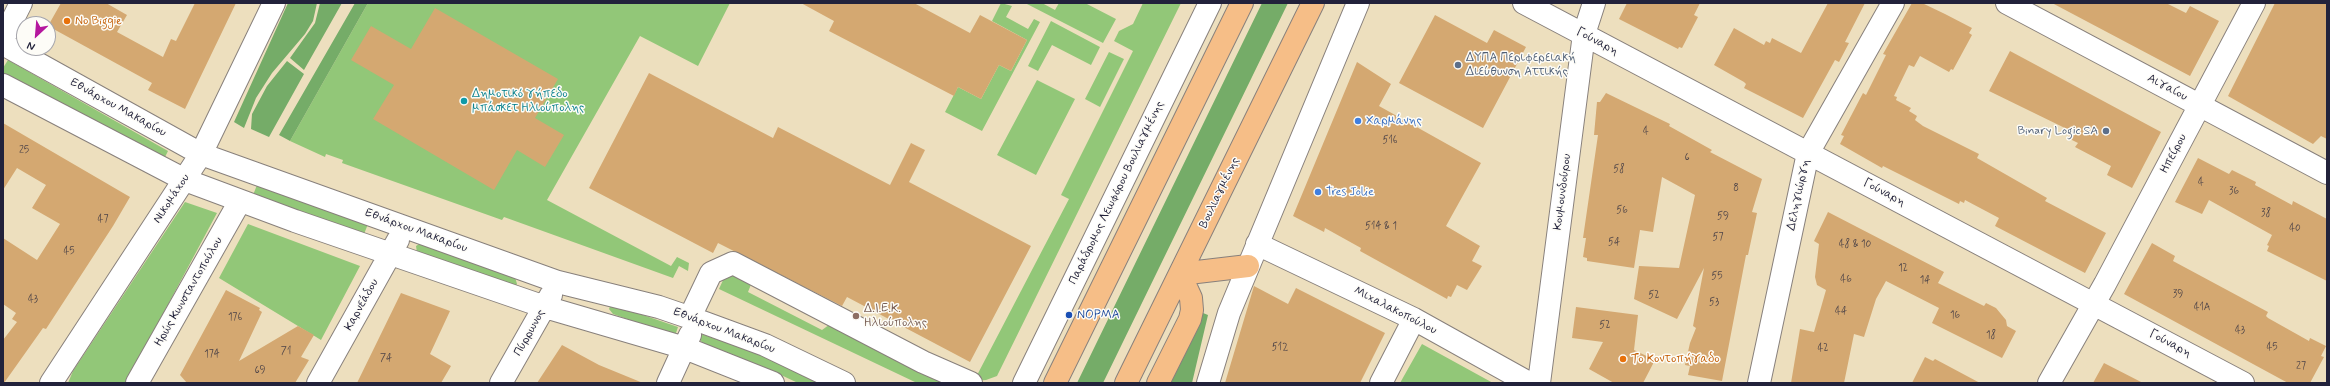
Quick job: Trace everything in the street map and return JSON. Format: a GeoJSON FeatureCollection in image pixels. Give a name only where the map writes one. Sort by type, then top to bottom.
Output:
{"type":"FeatureCollection","features":[{"type":"Feature","properties":{"kind":"main road"},"geometry":{"type":"LineString","coordinates":[[1055,383],[1242,3]]}},
{"type":"Feature","properties":{"kind":"main road","name":"Βουλιαγμένης"},"geometry":{"type":"LineString","coordinates":[[1126,383],[1313,3]]}},
{"type":"Feature","properties":{"kind":"main road"},"geometry":{"type":"LineString","coordinates":[[1158,383],[1190,319],[1192,310],[1191,298],[1180,274],[1248,266]]}},
{"type":"Feature","properties":{"kind":"street"},"geometry":{"type":"LineString","coordinates":[[3,39],[20,3]]}},
{"type":"Feature","properties":{"kind":"street","name":"Νικομάχου"},"geometry":{"type":"LineString","coordinates":[[51,383],[201,154],[274,3]]}},
{"type":"Feature","properties":{"kind":"street","name":"Παράδρομος Λεωφόρου Βουλιαγμένης"},"geometry":{"type":"LineString","coordinates":[[1024,383],[1210,3]]}},
{"type":"Feature","properties":{"kind":"street"},"geometry":{"type":"LineString","coordinates":[[1208,383],[1229,313],[1358,3]]}},
{"type":"Feature","properties":{"kind":"street","name":"Γούναρη"},"geometry":{"type":"LineString","coordinates":[[1524,3],[2244,383]]}},
{"type":"Feature","properties":{"kind":"street","name":"Κουμουνδούρου"},"geometry":{"type":"LineString","coordinates":[[1539,383],[1584,34],[1594,3]]}},
{"type":"Feature","properties":{"kind":"street","name":"Δεληγιώργη"},"geometry":{"type":"LineString","coordinates":[[1759,383],[1808,153],[1893,3]]}},
{"type":"Feature","properties":{"kind":"street","name":"Αιγαίου"},"geometry":{"type":"LineString","coordinates":[[2007,3],[2327,173]]}},
{"type":"Feature","properties":{"kind":"street","name":"Ηπείρου"},"geometry":{"type":"LineString","coordinates":[[2049,383],[2094,304],[2254,3]]}},
{"type":"Feature","properties":{"kind":"street","name":"Εθνάρχου Μακαρίου"},"geometry":{"type":"LineString","coordinates":[[3,44],[201,154],[558,282],[659,307],[693,318],[765,345],[844,383]]}},
{"type":"Feature","properties":{"kind":"street"},"geometry":{"type":"LineString","coordinates":[[3,85],[185,180],[240,201],[545,307],[685,348],[773,383]]}},
{"type":"Feature","properties":{"kind":"street","name":"Ηρώς Κωνσταντοπούλου"},"geometry":{"type":"LineString","coordinates":[[137,383],[240,201]]}},
{"type":"Feature","properties":{"kind":"street","name":"Καρνεάδου"},"geometry":{"type":"LineString","coordinates":[[318,383],[404,227]]}},
{"type":"Feature","properties":{"kind":"street","name":"Μιχαλακοπούλου"},"geometry":{"type":"LineString","coordinates":[[1257,244],[1414,319],[1529,383]]}},
{"type":"Feature","properties":{"kind":"street"},"geometry":{"type":"LineString","coordinates":[[668,383],[685,348],[693,318],[711,273],[733,263],[923,362],[971,383]]}},
{"type":"Feature","properties":{"kind":"street","name":"Πύρρωνος"},"geometry":{"type":"LineString","coordinates":[[501,383],[558,282]]}},
{"type":"Feature","properties":{"kind":"street"},"geometry":{"type":"LineString","coordinates":[[1381,383],[1414,319]]}},
{"type":"Feature","properties":{"kind":"green space"},"geometry":{"type":"Polygon","coordinates":[[[288,3],[317,3],[313,21],[305,34],[272,73],[256,98],[244,128],[234,122],[288,3]]]}},
{"type":"Feature","properties":{"kind":"green space"},"geometry":{"type":"Polygon","coordinates":[[[320,3],[342,3],[304,70],[290,58],[315,23],[320,3]]]}},
{"type":"Feature","properties":{"kind":"green space"},"geometry":{"type":"Polygon","coordinates":[[[355,3],[368,3],[290,141],[279,135],[355,3]]]}},
{"type":"Feature","properties":{"kind":"green space"},"geometry":{"type":"Polygon","coordinates":[[[368,3],[730,3],[698,66],[640,36],[547,200],[671,266],[677,257],[689,263],[688,271],[679,266],[673,278],[504,217],[502,220],[342,163],[343,160],[326,154],[325,157],[290,141],[368,3]]]}},
{"type":"Feature","properties":{"kind":"green space"},"geometry":{"type":"Polygon","coordinates":[[[1001,3],[1012,6],[1006,17],[1028,29],[1034,19],[1040,22],[982,131],[945,112],[958,87],[981,99],[999,65],[1011,71],[1027,40],[992,21],[1001,3]]]}},
{"type":"Feature","properties":{"kind":"green space"},"geometry":{"type":"Polygon","coordinates":[[[1025,3],[1042,3],[1055,10],[1059,3],[1085,3],[1116,19],[1103,43],[1025,3]]]}},
{"type":"Feature","properties":{"kind":"green space"},"geometry":{"type":"Polygon","coordinates":[[[1143,3],[1181,3],[997,376],[986,380],[974,381],[1069,199],[1061,195],[1133,51],[1114,41],[1119,31],[1133,24],[1143,3]]]}},
{"type":"Feature","properties":{"kind":"green space"},"geometry":{"type":"Polygon","coordinates":[[[1262,3],[1288,3],[1103,383],[1077,383],[1262,3]]]}},
{"type":"Feature","properties":{"kind":"green space"},"geometry":{"type":"Polygon","coordinates":[[[1051,21],[1100,47],[1091,65],[1052,45],[1038,71],[1028,66],[1051,21]]]}},
{"type":"Feature","properties":{"kind":"green space"},"geometry":{"type":"Polygon","coordinates":[[[1109,52],[1124,59],[1100,107],[1085,99],[1109,52]]]}},
{"type":"Feature","properties":{"kind":"green space"},"geometry":{"type":"Polygon","coordinates":[[[8,60],[168,151],[162,163],[3,73],[3,68],[8,60]]]}},
{"type":"Feature","properties":{"kind":"green space"},"geometry":{"type":"Polygon","coordinates":[[[287,61],[304,74],[269,137],[251,129],[252,114],[267,86],[287,61]]]}},
{"type":"Feature","properties":{"kind":"green space"},"geometry":{"type":"Polygon","coordinates":[[[1037,80],[1075,99],[1036,175],[997,155],[1037,80]]]}},
{"type":"Feature","properties":{"kind":"green space"},"geometry":{"type":"Polygon","coordinates":[[[257,185],[368,224],[364,234],[253,195],[257,185]]]}},
{"type":"Feature","properties":{"kind":"green space"},"geometry":{"type":"Polygon","coordinates":[[[185,202],[217,213],[126,383],[68,383],[73,371],[185,202]]]}},
{"type":"Feature","properties":{"kind":"green space"},"geometry":{"type":"Polygon","coordinates":[[[248,224],[360,266],[321,340],[219,278],[248,224]]]}},
{"type":"Feature","properties":{"kind":"green space"},"geometry":{"type":"Polygon","coordinates":[[[419,244],[515,277],[517,284],[515,287],[417,253],[416,246],[419,244]]]}},
{"type":"Feature","properties":{"kind":"green space"},"geometry":{"type":"Polygon","coordinates":[[[730,275],[739,275],[752,282],[748,292],[822,330],[833,322],[861,336],[865,344],[923,374],[931,370],[959,383],[917,383],[719,289],[724,278],[730,275]]]}},
{"type":"Feature","properties":{"kind":"green space"},"geometry":{"type":"Polygon","coordinates":[[[611,304],[678,327],[675,336],[613,314],[609,309],[611,304]]]}},
{"type":"Feature","properties":{"kind":"green space"},"geometry":{"type":"Polygon","coordinates":[[[1203,313],[1208,315],[1192,383],[1170,383],[1203,313]]]}},
{"type":"Feature","properties":{"kind":"green space"},"geometry":{"type":"Polygon","coordinates":[[[701,334],[769,357],[823,383],[798,383],[764,367],[703,344],[699,338],[701,334]]]}},
{"type":"Feature","properties":{"kind":"green space"},"geometry":{"type":"Polygon","coordinates":[[[1422,344],[1493,383],[1400,383],[1422,344]]]}},
{"type":"Feature","properties":{"kind":"building"},"geometry":{"type":"Polygon","coordinates":[[[61,3],[106,3],[127,15],[117,32],[163,57],[171,39],[176,41],[195,3],[236,3],[185,109],[148,90],[152,83],[56,30],[56,16],[54,16],[61,3]]]}},
{"type":"Feature","properties":{"kind":"building"},"geometry":{"type":"Polygon","coordinates":[[[801,3],[914,3],[970,33],[980,15],[1027,40],[1011,71],[999,65],[981,99],[958,87],[954,96],[829,31],[834,21],[801,3]]]}},
{"type":"Feature","properties":{"kind":"building"},"geometry":{"type":"Polygon","coordinates":[[[1627,3],[1700,3],[1694,15],[1698,17],[1682,48],[1679,47],[1678,49],[1619,19],[1627,3]]]}},
{"type":"Feature","properties":{"kind":"building"},"geometry":{"type":"Polygon","coordinates":[[[1828,3],[1865,3],[1845,42],[1849,43],[1839,62],[1835,60],[1803,118],[1744,88],[1746,84],[1744,82],[1714,65],[1734,28],[1764,45],[1766,41],[1770,43],[1772,38],[1801,53],[1828,3]]]}},
{"type":"Feature","properties":{"kind":"building"},"geometry":{"type":"Polygon","coordinates":[[[1912,3],[1922,3],[1972,28],[1969,33],[1972,35],[1953,70],[1951,69],[1949,72],[1920,56],[1914,67],[1909,65],[1894,96],[1897,97],[1896,100],[1911,108],[1909,111],[1917,116],[1915,120],[1923,126],[1979,154],[1977,158],[2047,198],[2045,201],[2106,233],[2085,273],[1995,226],[1999,218],[1965,200],[1964,203],[1960,201],[1959,204],[1883,166],[1882,168],[1840,144],[1844,136],[1841,135],[1863,93],[1866,95],[1886,55],[1883,54],[1912,3]]]}},
{"type":"Feature","properties":{"kind":"building"},"geometry":{"type":"Polygon","coordinates":[[[2052,3],[2166,3],[2186,13],[2190,6],[2219,21],[2190,76],[2052,3]]]}},
{"type":"Feature","properties":{"kind":"building"},"geometry":{"type":"Polygon","coordinates":[[[2275,3],[2327,3],[2327,139],[2321,136],[2313,144],[2228,96],[2275,3]]]}},
{"type":"Feature","properties":{"kind":"building","name":"Δημοτικό γήπεδο μπάσκετ Ηλιούπολης"},"geometry":{"type":"Polygon","coordinates":[[[435,8],[558,79],[535,118],[564,135],[545,167],[517,150],[494,190],[373,119],[394,85],[351,60],[371,26],[411,49],[435,8]]]}},
{"type":"Feature","properties":{"kind":"building"},"geometry":{"type":"Polygon","coordinates":[[[1435,15],[1487,43],[1494,30],[1526,47],[1483,128],[1399,83],[1435,15]]]}},
{"type":"Feature","properties":{"kind":"building"},"geometry":{"type":"Polygon","coordinates":[[[2010,51],[2161,132],[2132,188],[2107,175],[2111,166],[2075,147],[2078,143],[2068,138],[2071,131],[1989,91],[2010,51]]]}},
{"type":"Feature","properties":{"kind":"building"},"geometry":{"type":"Polygon","coordinates":[[[1357,62],[1391,84],[1379,106],[1481,163],[1446,226],[1480,246],[1472,261],[1482,266],[1467,290],[1457,285],[1451,297],[1448,296],[1447,299],[1360,251],[1361,248],[1325,228],[1324,232],[1293,216],[1357,62]]]}},
{"type":"Feature","properties":{"kind":"building"},"geometry":{"type":"Polygon","coordinates":[[[649,73],[773,138],[778,127],[890,185],[911,143],[925,150],[909,182],[1031,246],[970,362],[847,297],[842,306],[718,243],[713,253],[589,188],[649,73]]]}},
{"type":"Feature","properties":{"kind":"building"},"geometry":{"type":"Polygon","coordinates":[[[1606,93],[1670,124],[1669,126],[1712,150],[1710,152],[1762,179],[1752,212],[1757,213],[1748,255],[1746,255],[1722,381],[1688,375],[1690,366],[1685,365],[1690,343],[1696,328],[1693,326],[1704,268],[1677,319],[1634,299],[1639,266],[1679,268],[1695,195],[1662,177],[1653,232],[1640,230],[1634,268],[1587,261],[1587,258],[1583,257],[1586,238],[1583,238],[1598,135],[1594,135],[1597,102],[1600,102],[1606,93]]]}},
{"type":"Feature","properties":{"kind":"building"},"geometry":{"type":"Polygon","coordinates":[[[3,123],[130,197],[113,226],[46,329],[43,328],[4,383],[3,340],[17,322],[12,319],[16,313],[3,304],[3,238],[37,260],[60,224],[32,208],[46,185],[17,168],[3,190],[3,123]]]}},
{"type":"Feature","properties":{"kind":"building"},"geometry":{"type":"Polygon","coordinates":[[[2198,158],[2229,174],[2232,170],[2256,182],[2255,185],[2292,205],[2293,201],[2327,219],[2327,281],[2267,251],[2269,246],[2267,245],[2272,235],[2209,200],[2202,214],[2175,202],[2198,158]]]}},
{"type":"Feature","properties":{"kind":"building"},"geometry":{"type":"Polygon","coordinates":[[[1828,212],[1944,272],[1938,283],[1984,306],[1986,303],[1996,308],[2006,320],[2007,326],[2016,331],[2002,358],[1932,323],[1939,308],[1886,281],[1876,299],[1864,337],[1854,334],[1844,383],[1791,383],[1800,329],[1814,332],[1826,290],[1817,285],[1815,277],[1819,244],[1814,241],[1828,212]]]}},
{"type":"Feature","properties":{"kind":"building"},"geometry":{"type":"Polygon","coordinates":[[[2152,243],[2175,256],[2173,261],[2268,312],[2266,316],[2268,318],[2309,341],[2310,338],[2326,346],[2321,356],[2324,357],[2310,383],[2288,383],[2124,294],[2152,243]]]}},
{"type":"Feature","properties":{"kind":"building"},"geometry":{"type":"Polygon","coordinates":[[[1254,286],[1288,304],[1296,288],[1385,333],[1360,383],[1225,383],[1254,286]]]}},
{"type":"Feature","properties":{"kind":"building"},"geometry":{"type":"Polygon","coordinates":[[[226,290],[260,308],[259,310],[262,312],[239,361],[298,326],[314,335],[301,357],[309,360],[295,383],[187,383],[180,375],[226,290]]]}},
{"type":"Feature","properties":{"kind":"building"},"geometry":{"type":"Polygon","coordinates":[[[401,293],[450,311],[430,354],[451,366],[441,383],[357,383],[401,293]]]}},
{"type":"Feature","properties":{"kind":"building"},"geometry":{"type":"Polygon","coordinates":[[[1576,307],[1638,315],[1634,350],[1655,360],[1643,383],[1614,383],[1589,369],[1603,342],[1572,338],[1576,307]]]}},
{"type":"Feature","properties":{"kind":"building"},"geometry":{"type":"Polygon","coordinates":[[[562,345],[599,365],[643,383],[537,383],[562,345]]]}},
{"type":"Feature","properties":{"kind":"building"},"geometry":{"type":"Polygon","coordinates":[[[1925,357],[1933,361],[1935,359],[1980,383],[1912,383],[1925,357]]]}},
{"type":"Feature","properties":{"kind":"building"},"geometry":{"type":"Polygon","coordinates":[[[2104,363],[2143,383],[2093,383],[2104,363]]]}},
{"type":"Feature","properties":{"kind":"place","name":"Νο Biggie"},"geometry":{"type":"Point","coordinates":[67,21]}},
{"type":"Feature","properties":{"kind":"place","name":"ΔΥΠΑ Περιφερειακή Διεύθυνση Αττικής"},"geometry":{"type":"Point","coordinates":[1458,65]}},
{"type":"Feature","properties":{"kind":"place","name":"Δημοτικό γήπεδο μπάσκετ Ηλιούπολης"},"geometry":{"type":"Point","coordinates":[464,101]}},
{"type":"Feature","properties":{"kind":"place","name":"Χαρμάνης"},"geometry":{"type":"Point","coordinates":[1358,121]}},
{"type":"Feature","properties":{"kind":"place","name":"Binary Logic SA"},"geometry":{"type":"Point","coordinates":[2106,131]}},
{"type":"Feature","properties":{"kind":"place","name":"Tres Jolie"},"geometry":{"type":"Point","coordinates":[1318,192]}},
{"type":"Feature","properties":{"kind":"place","name":"ΝΟΡΜΑ"},"geometry":{"type":"Point","coordinates":[1069,315]}},
{"type":"Feature","properties":{"kind":"place","name":"Δ.Ι.Ε.Κ. Ηλιούπολης"},"geometry":{"type":"Point","coordinates":[856,316]}},
{"type":"Feature","properties":{"kind":"place","name":"Το Κοντοπήγαδο"},"geometry":{"type":"Point","coordinates":[1623,359]}}]}
